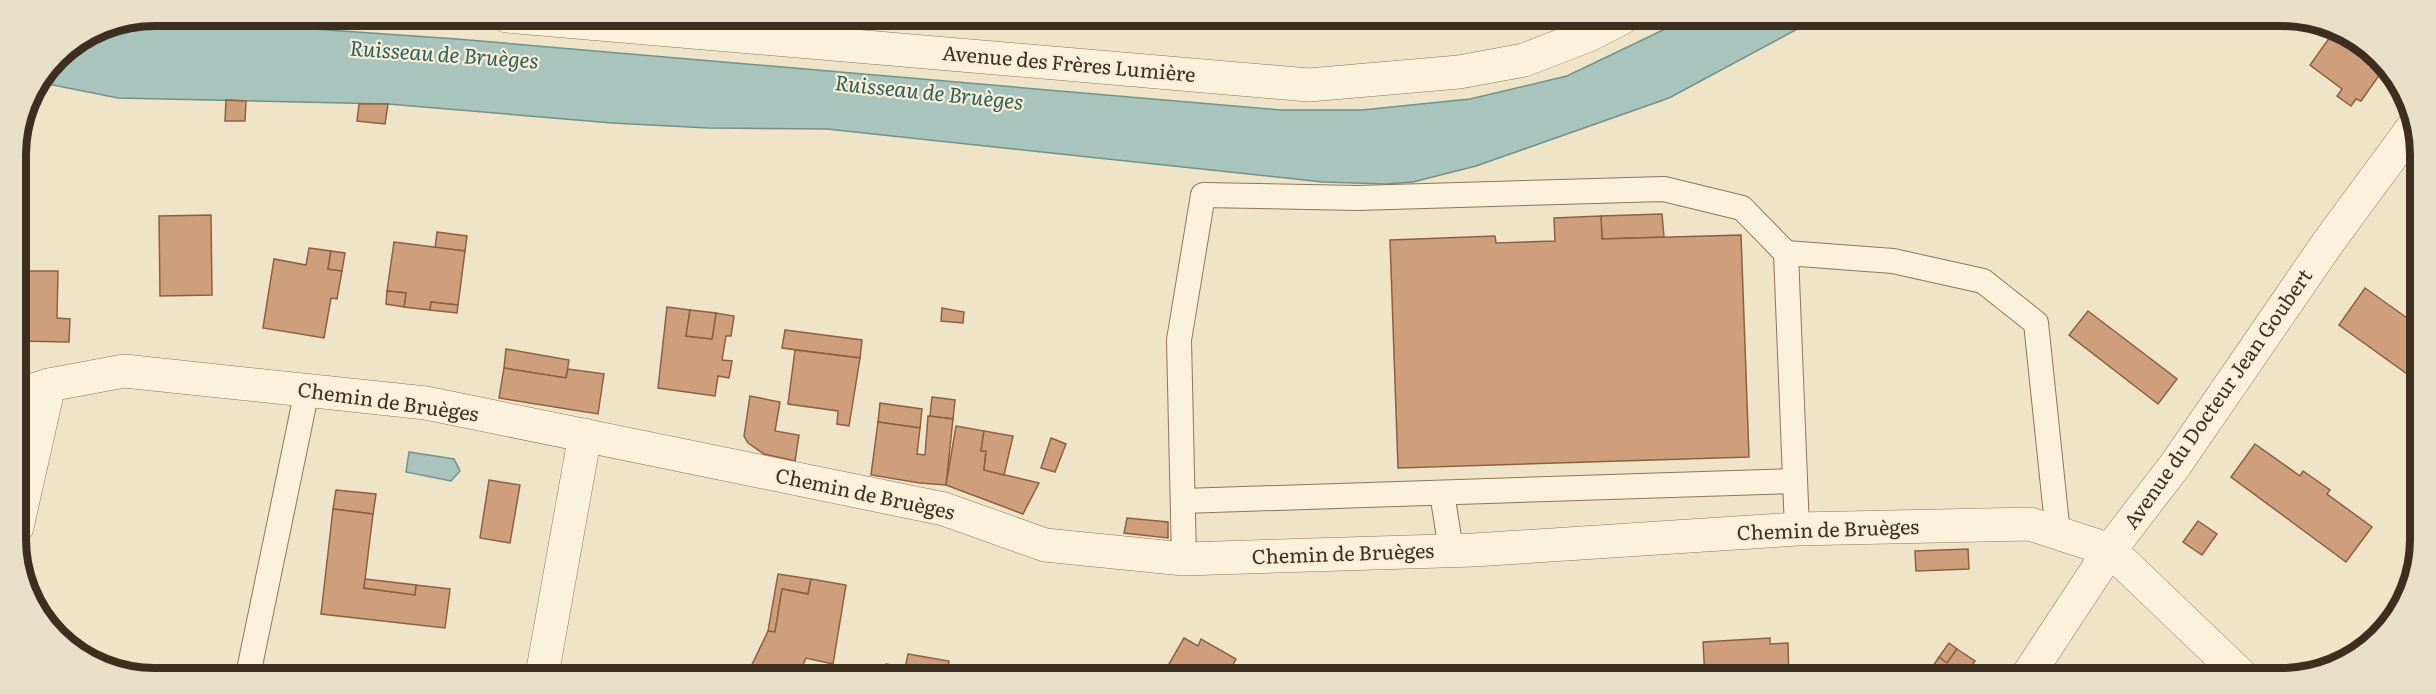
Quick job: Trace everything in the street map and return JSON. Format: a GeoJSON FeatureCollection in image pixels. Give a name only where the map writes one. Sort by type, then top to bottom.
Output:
{"type":"FeatureCollection","features":[{"type":"Feature","properties":{"kind":"street","name":"Avenue des Frères Lumière"},"geometry":{"type":"LineString","coordinates":[[623,26],[1310,85],[1459,72],[1524,60],[1606,26]]}},
{"type":"Feature","properties":{"kind":"street","name":"Avenue du Docteur Jean Goubert"},"geometry":{"type":"LineString","coordinates":[[2033,668],[2110,550],[2176,464],[2327,244],[2409,133]]}},
{"type":"Feature","properties":{"kind":"street","name":"Chemin de Bruèges"},"geometry":{"type":"LineString","coordinates":[[26,391],[124,371],[426,403],[944,509],[1045,545],[1184,559],[1451,550],[1797,529],[2030,524],[2110,550]]}},
{"type":"Feature","properties":{"kind":"street"},"geometry":{"type":"LineString","coordinates":[[26,487],[49,385]]}},
{"type":"Feature","properties":{"kind":"street"},"geometry":{"type":"LineString","coordinates":[[543,668],[585,435]]}},
{"type":"Feature","properties":{"kind":"street"},"geometry":{"type":"LineString","coordinates":[[2110,550],[2233,668]]}},
{"type":"Feature","properties":{"kind":"lane"},"geometry":{"type":"LineString","coordinates":[[1184,559],[1179,340],[1203,195],[1358,198],[1664,189],[1742,208],[1786,253],[1893,261],[1983,281],[2036,323],[2058,534]]}},
{"type":"Feature","properties":{"kind":"lane"},"geometry":{"type":"LineString","coordinates":[[1786,253],[1797,529]]}},
{"type":"Feature","properties":{"kind":"lane"},"geometry":{"type":"LineString","coordinates":[[249,668],[307,390]]}},
{"type":"Feature","properties":{"kind":"lane"},"geometry":{"type":"LineString","coordinates":[[1183,501],[1795,482]]}},
{"type":"Feature","properties":{"kind":"lane"},"geometry":{"type":"LineString","coordinates":[[1442,493],[1451,550]]}},
{"type":"Feature","properties":{"kind":"water","name":"Ruisseau de Bruèges"},"geometry":{"type":"Polygon","coordinates":[[[288,26],[1281,110],[1362,110],[1470,99],[1567,76],[1671,26],[1803,26],[1669,98],[1476,166],[1413,182],[1385,184],[1323,182],[827,129],[708,128],[612,123],[388,104],[118,98],[47,84],[63,63],[83,47],[105,35],[129,28],[288,26]]]}},
{"type":"Feature","properties":{"kind":"water"},"geometry":{"type":"Polygon","coordinates":[[[409,452],[454,459],[460,471],[451,481],[406,472],[409,452]]]}},
{"type":"Feature","properties":{"kind":"building"},"geometry":{"type":"Polygon","coordinates":[[[2331,35],[2367,57],[2381,72],[2361,101],[2356,99],[2351,106],[2337,96],[2342,89],[2310,65],[2331,35]]]}},
{"type":"Feature","properties":{"kind":"building"},"geometry":{"type":"Polygon","coordinates":[[[226,100],[246,101],[245,121],[225,121],[226,100]]]}},
{"type":"Feature","properties":{"kind":"building"},"geometry":{"type":"Polygon","coordinates":[[[359,104],[388,104],[385,124],[357,121],[359,104]]]}},
{"type":"Feature","properties":{"kind":"building"},"geometry":{"type":"Polygon","coordinates":[[[1662,214],[1664,237],[1602,239],[1601,216],[1662,214]]]}},
{"type":"Feature","properties":{"kind":"building"},"geometry":{"type":"Polygon","coordinates":[[[211,215],[212,295],[160,296],[159,216],[211,215]]]}},
{"type":"Feature","properties":{"kind":"building"},"geometry":{"type":"Polygon","coordinates":[[[1601,216],[1602,239],[1741,235],[1749,457],[1398,468],[1390,240],[1495,236],[1496,243],[1555,241],[1554,218],[1601,216]]]}},
{"type":"Feature","properties":{"kind":"building"},"geometry":{"type":"Polygon","coordinates":[[[437,232],[467,236],[465,251],[435,248],[437,232]]]}},
{"type":"Feature","properties":{"kind":"building"},"geometry":{"type":"Polygon","coordinates":[[[394,242],[465,251],[458,305],[431,302],[430,310],[404,307],[406,293],[387,291],[394,242]]]}},
{"type":"Feature","properties":{"kind":"building"},"geometry":{"type":"Polygon","coordinates":[[[309,248],[331,251],[328,269],[342,271],[337,299],[331,298],[324,338],[263,328],[274,259],[306,265],[309,248]]]}},
{"type":"Feature","properties":{"kind":"building"},"geometry":{"type":"Polygon","coordinates":[[[331,251],[345,253],[342,271],[328,269],[331,251]]]}},
{"type":"Feature","properties":{"kind":"building"},"geometry":{"type":"Polygon","coordinates":[[[26,271],[58,271],[57,318],[70,319],[69,342],[26,341],[26,271]]]}},
{"type":"Feature","properties":{"kind":"building"},"geometry":{"type":"Polygon","coordinates":[[[2365,288],[2410,320],[2410,376],[2339,325],[2365,288]]]}},
{"type":"Feature","properties":{"kind":"building"},"geometry":{"type":"Polygon","coordinates":[[[387,291],[406,293],[404,307],[386,304],[387,291]]]}},
{"type":"Feature","properties":{"kind":"building"},"geometry":{"type":"Polygon","coordinates":[[[431,302],[458,305],[457,313],[430,310],[431,302]]]}},
{"type":"Feature","properties":{"kind":"building"},"geometry":{"type":"Polygon","coordinates":[[[667,307],[690,310],[686,336],[712,339],[716,313],[734,316],[731,336],[726,336],[722,360],[732,361],[729,378],[718,376],[715,396],[658,388],[667,307]]]}},
{"type":"Feature","properties":{"kind":"building"},"geometry":{"type":"Polygon","coordinates":[[[942,308],[964,312],[963,323],[941,321],[942,308]]]}},
{"type":"Feature","properties":{"kind":"building"},"geometry":{"type":"Polygon","coordinates":[[[690,310],[716,313],[712,339],[686,336],[690,310]]]}},
{"type":"Feature","properties":{"kind":"building"},"geometry":{"type":"Polygon","coordinates":[[[2088,311],[2177,379],[2158,404],[2069,335],[2088,311]]]}},
{"type":"Feature","properties":{"kind":"building"},"geometry":{"type":"Polygon","coordinates":[[[785,330],[862,340],[860,358],[782,348],[785,330]]]}},
{"type":"Feature","properties":{"kind":"building"},"geometry":{"type":"Polygon","coordinates":[[[506,349],[569,360],[566,378],[504,368],[506,349]]]}},
{"type":"Feature","properties":{"kind":"building"},"geometry":{"type":"Polygon","coordinates":[[[795,350],[860,358],[849,426],[837,424],[838,411],[788,404],[795,350]]]}},
{"type":"Feature","properties":{"kind":"building"},"geometry":{"type":"Polygon","coordinates":[[[504,368],[566,378],[568,369],[604,374],[598,414],[499,398],[504,368]]]}},
{"type":"Feature","properties":{"kind":"building"},"geometry":{"type":"Polygon","coordinates":[[[750,396],[780,402],[775,431],[799,435],[795,461],[764,454],[748,443],[744,436],[750,396]]]}},
{"type":"Feature","properties":{"kind":"building"},"geometry":{"type":"Polygon","coordinates":[[[932,397],[955,400],[953,419],[930,416],[932,397]]]}},
{"type":"Feature","properties":{"kind":"building"},"geometry":{"type":"Polygon","coordinates":[[[880,403],[922,409],[920,428],[878,422],[880,403]]]}},
{"type":"Feature","properties":{"kind":"building"},"geometry":{"type":"Polygon","coordinates":[[[928,416],[953,419],[946,485],[871,475],[878,422],[920,428],[917,454],[925,455],[928,416]]]}},
{"type":"Feature","properties":{"kind":"building"},"geometry":{"type":"Polygon","coordinates":[[[956,426],[984,431],[981,451],[986,451],[984,470],[1039,483],[1023,514],[946,485],[956,426]]]}},
{"type":"Feature","properties":{"kind":"building"},"geometry":{"type":"Polygon","coordinates":[[[984,431],[1013,436],[1004,475],[984,470],[986,451],[981,451],[984,431]]]}},
{"type":"Feature","properties":{"kind":"building"},"geometry":{"type":"Polygon","coordinates":[[[1051,438],[1066,444],[1055,472],[1041,468],[1051,438]]]}},
{"type":"Feature","properties":{"kind":"building"},"geometry":{"type":"Polygon","coordinates":[[[2255,444],[2300,476],[2303,471],[2330,490],[2327,494],[2372,527],[2346,562],[2231,477],[2255,444]]]}},
{"type":"Feature","properties":{"kind":"building"},"geometry":{"type":"Polygon","coordinates":[[[489,480],[520,485],[510,543],[480,538],[489,480]]]}},
{"type":"Feature","properties":{"kind":"building"},"geometry":{"type":"Polygon","coordinates":[[[336,490],[376,494],[373,514],[333,509],[336,490]]]}},
{"type":"Feature","properties":{"kind":"building"},"geometry":{"type":"Polygon","coordinates":[[[333,509],[373,514],[364,588],[415,595],[416,585],[450,589],[445,628],[321,614],[333,509]]]}},
{"type":"Feature","properties":{"kind":"building"},"geometry":{"type":"Polygon","coordinates":[[[1127,518],[1168,522],[1168,538],[1124,533],[1127,518]]]}},
{"type":"Feature","properties":{"kind":"building"},"geometry":{"type":"Polygon","coordinates":[[[2198,521],[2217,534],[2202,555],[2183,542],[2198,521]]]}},
{"type":"Feature","properties":{"kind":"building"},"geometry":{"type":"Polygon","coordinates":[[[1968,549],[1969,569],[1916,571],[1915,551],[1968,549]]]}},
{"type":"Feature","properties":{"kind":"building"},"geometry":{"type":"Polygon","coordinates":[[[778,574],[811,579],[808,594],[782,589],[775,632],[768,631],[778,574]]]}},
{"type":"Feature","properties":{"kind":"building"},"geometry":{"type":"Polygon","coordinates":[[[365,579],[416,585],[415,595],[364,588],[365,579]]]}},
{"type":"Feature","properties":{"kind":"building"},"geometry":{"type":"Polygon","coordinates":[[[811,579],[846,585],[833,664],[806,658],[802,668],[750,668],[768,631],[775,632],[782,589],[808,594],[811,579]]]}},
{"type":"Feature","properties":{"kind":"building"},"geometry":{"type":"Polygon","coordinates":[[[1184,638],[1198,646],[1201,639],[1236,659],[1231,668],[1167,668],[1184,638]]]}},
{"type":"Feature","properties":{"kind":"building"},"geometry":{"type":"Polygon","coordinates":[[[1770,638],[1770,644],[1788,643],[1789,668],[1704,668],[1703,642],[1770,638]]]}},
{"type":"Feature","properties":{"kind":"building"},"geometry":{"type":"Polygon","coordinates":[[[1949,643],[1957,649],[1947,663],[1939,657],[1949,643]]]}},
{"type":"Feature","properties":{"kind":"building"},"geometry":{"type":"Polygon","coordinates":[[[1957,649],[1975,661],[1970,668],[1932,668],[1939,657],[1947,663],[1957,649]]]}},
{"type":"Feature","properties":{"kind":"building"},"geometry":{"type":"Polygon","coordinates":[[[908,654],[949,661],[948,668],[905,668],[908,654]]]}},
{"type":"Feature","properties":{"kind":"building"},"geometry":{"type":"Polygon","coordinates":[[[886,664],[908,668],[885,668],[886,664]]]}}]}
